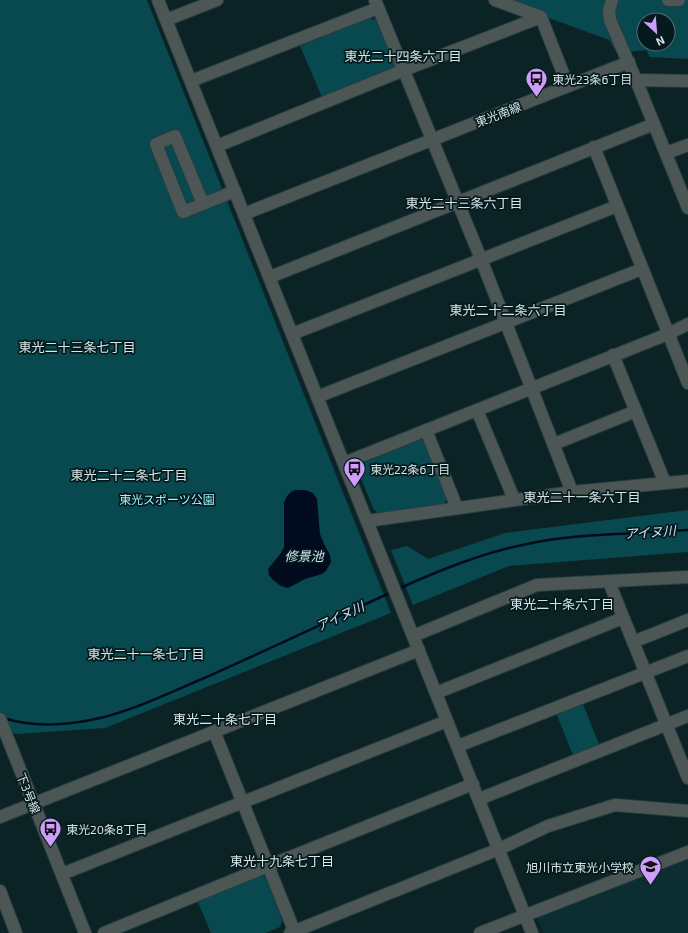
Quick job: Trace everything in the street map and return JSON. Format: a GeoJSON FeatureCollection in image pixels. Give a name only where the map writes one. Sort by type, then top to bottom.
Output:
{"type":"FeatureCollection","features":[{"type":"Feature","properties":{"kind":"street"},"geometry":{"type":"LineString","coordinates":[[158,0],[532,933]]}},
{"type":"Feature","properties":{"kind":"street"},"geometry":{"type":"LineString","coordinates":[[166,20],[217,0]]}},
{"type":"Feature","properties":{"kind":"street"},"geometry":{"type":"LineString","coordinates":[[495,0],[541,18],[568,86]]}},
{"type":"Feature","properties":{"kind":"street"},"geometry":{"type":"LineString","coordinates":[[612,0],[609,10],[610,20],[629,62],[687,204]]}},
{"type":"Feature","properties":{"kind":"street"},"geometry":{"type":"LineString","coordinates":[[668,0],[679,0]]}},
{"type":"Feature","properties":{"kind":"street"},"geometry":{"type":"LineString","coordinates":[[191,81],[377,4],[506,323],[572,492]]}},
{"type":"Feature","properties":{"kind":"street"},"geometry":{"type":"LineString","coordinates":[[217,146],[404,70],[541,18]]}},
{"type":"Feature","properties":{"kind":"street","name":"東光南線"},"geometry":{"type":"LineString","coordinates":[[244,214],[629,62]]}},
{"type":"Feature","properties":{"kind":"street"},"geometry":{"type":"LineString","coordinates":[[636,80],[688,81]]}},
{"type":"Feature","properties":{"kind":"street"},"geometry":{"type":"LineString","coordinates":[[270,277],[654,124]]}},
{"type":"Feature","properties":{"kind":"street"},"geometry":{"type":"LineString","coordinates":[[203,204],[176,136],[156,144],[183,212],[203,204],[235,191]]}},
{"type":"Feature","properties":{"kind":"street"},"geometry":{"type":"LineString","coordinates":[[666,153],[688,145]]}},
{"type":"Feature","properties":{"kind":"street"},"geometry":{"type":"LineString","coordinates":[[594,147],[688,383]]}},
{"type":"Feature","properties":{"kind":"street"},"geometry":{"type":"LineString","coordinates":[[292,334],[617,206]]}},
{"type":"Feature","properties":{"kind":"street"},"geometry":{"type":"LineString","coordinates":[[317,397],[642,269]]}},
{"type":"Feature","properties":{"kind":"street"},"geometry":{"type":"LineString","coordinates":[[344,463],[668,334],[688,324]]}},
{"type":"Feature","properties":{"kind":"street"},"geometry":{"type":"LineString","coordinates":[[613,355],[665,483]]}},
{"type":"Feature","properties":{"kind":"street"},"geometry":{"type":"LineString","coordinates":[[477,410],[514,499]]}},
{"type":"Feature","properties":{"kind":"street"},"geometry":{"type":"LineString","coordinates":[[554,444],[636,411]]}},
{"type":"Feature","properties":{"kind":"street"},"geometry":{"type":"LineString","coordinates":[[426,430],[457,508]]}},
{"type":"Feature","properties":{"kind":"street"},"geometry":{"type":"LineString","coordinates":[[368,521],[514,499],[688,481]]}},
{"type":"Feature","properties":{"kind":"street"},"geometry":{"type":"LineString","coordinates":[[413,636],[537,585],[688,577]]}},
{"type":"Feature","properties":{"kind":"street"},"geometry":{"type":"LineString","coordinates":[[609,582],[688,778]]}},
{"type":"Feature","properties":{"kind":"street"},"geometry":{"type":"LineString","coordinates":[[436,693],[623,618]]}},
{"type":"Feature","properties":{"kind":"street"},"geometry":{"type":"LineString","coordinates":[[633,642],[688,620]]}},
{"type":"Feature","properties":{"kind":"street"},"geometry":{"type":"LineString","coordinates":[[0,817],[419,650]]}},
{"type":"Feature","properties":{"kind":"street"},"geometry":{"type":"LineString","coordinates":[[458,746],[688,656]]}},
{"type":"Feature","properties":{"kind":"street"},"geometry":{"type":"LineString","coordinates":[[479,799],[688,716]]}},
{"type":"Feature","properties":{"kind":"street","name":"下3号線"},"geometry":{"type":"LineString","coordinates":[[0,719],[85,933]]}},
{"type":"Feature","properties":{"kind":"street"},"geometry":{"type":"LineString","coordinates":[[62,874],[447,721]]}},
{"type":"Feature","properties":{"kind":"street"},"geometry":{"type":"LineString","coordinates":[[214,732],[293,932],[499,849],[548,826],[615,805],[688,811]]}},
{"type":"Feature","properties":{"kind":"street"},"geometry":{"type":"LineString","coordinates":[[104,933],[473,784]]}},
{"type":"Feature","properties":{"kind":"street"},"geometry":{"type":"LineString","coordinates":[[480,933],[688,852]]}},
{"type":"Feature","properties":{"kind":"street"},"geometry":{"type":"LineString","coordinates":[[1,897],[16,933]]}},
{"type":"Feature","properties":{"kind":"shaded area","name":"旭川市立東光小学校"},"geometry":{"type":"Polygon","coordinates":[[[688,857],[688,933],[544,933],[537,917],[688,857]]]}},
{"type":"Feature","properties":{"kind":"green space","name":"東光スポーツ公園"},"geometry":{"type":"Polygon","coordinates":[[[0,0],[147,0],[391,613],[105,728],[16,734],[0,729],[0,0]]]}},
{"type":"Feature","properties":{"kind":"green space"},"geometry":{"type":"Polygon","coordinates":[[[500,0],[688,0],[688,59],[650,57],[647,52],[676,52],[676,12],[636,12],[636,51],[617,53],[609,40],[500,0]]]}},
{"type":"Feature","properties":{"kind":"green space"},"geometry":{"type":"Polygon","coordinates":[[[369,18],[376,20],[396,67],[322,97],[300,46],[369,18]]]}},
{"type":"Feature","properties":{"kind":"green space"},"geometry":{"type":"Polygon","coordinates":[[[420,439],[425,442],[448,499],[443,505],[379,513],[374,510],[357,469],[361,464],[420,439]]]}},
{"type":"Feature","properties":{"kind":"green space"},"geometry":{"type":"Polygon","coordinates":[[[688,510],[688,552],[509,566],[413,605],[391,550],[407,546],[428,559],[505,533],[688,510]]]}},
{"type":"Feature","properties":{"kind":"green space"},"geometry":{"type":"Polygon","coordinates":[[[582,702],[599,744],[573,755],[556,713],[582,702]]]}},
{"type":"Feature","properties":{"kind":"green space"},"geometry":{"type":"Polygon","coordinates":[[[258,875],[266,877],[282,920],[280,927],[265,933],[211,933],[197,900],[258,875]]]}},
{"type":"Feature","properties":{"kind":"water","name":"修景池"},"geometry":{"type":"Polygon","coordinates":[[[295,490],[305,490],[313,493],[317,499],[320,534],[330,555],[331,562],[326,571],[322,574],[305,579],[288,588],[281,586],[273,580],[269,575],[268,569],[284,547],[284,503],[288,495],[295,490]]]}},
{"type":"Feature","properties":{"kind":"waterway","name":"アイヌ川"},"geometry":{"type":"LineString","coordinates":[[398,589],[461,563],[494,552],[527,544],[547,540],[587,536],[688,530]]}},
{"type":"Feature","properties":{"kind":"waterway","name":"アイヌ川"},"geometry":{"type":"LineString","coordinates":[[4,718],[27,723],[65,724],[113,715],[151,701],[202,679],[392,592]]}},
{"type":"Feature","properties":{"kind":"place","name":"東光23条6丁目"},"geometry":{"type":"Point","coordinates":[536,98]}},
{"type":"Feature","properties":{"kind":"place","name":"東光22条6丁目"},"geometry":{"type":"Point","coordinates":[354,488]}},
{"type":"Feature","properties":{"kind":"place","name":"東光20条8丁目"},"geometry":{"type":"Point","coordinates":[51,848]}},
{"type":"Feature","properties":{"kind":"place","name":"旭川市立東光小学校"},"geometry":{"type":"Point","coordinates":[650,886]}},
{"type":"Feature","properties":{"kind":"district","name":"東光二十四条六丁目"},"geometry":{"type":"Point","coordinates":[403,56]}},
{"type":"Feature","properties":{"kind":"district","name":"東光二十三条六丁目"},"geometry":{"type":"Point","coordinates":[464,203]}},
{"type":"Feature","properties":{"kind":"district","name":"東光二十二条六丁目"},"geometry":{"type":"Point","coordinates":[508,310]}},
{"type":"Feature","properties":{"kind":"district","name":"東光二十三条七丁目"},"geometry":{"type":"Point","coordinates":[77,347]}},
{"type":"Feature","properties":{"kind":"district","name":"東光二十二条七丁目"},"geometry":{"type":"Point","coordinates":[129,475]}},
{"type":"Feature","properties":{"kind":"district","name":"東光二十一条六丁目"},"geometry":{"type":"Point","coordinates":[582,497]}},
{"type":"Feature","properties":{"kind":"district","name":"東光二十条六丁目"},"geometry":{"type":"Point","coordinates":[562,604]}},
{"type":"Feature","properties":{"kind":"district","name":"東光二十一条七丁目"},"geometry":{"type":"Point","coordinates":[146,654]}},
{"type":"Feature","properties":{"kind":"district","name":"東光二十条七丁目"},"geometry":{"type":"Point","coordinates":[225,719]}},
{"type":"Feature","properties":{"kind":"district","name":"東光十九条七丁目"},"geometry":{"type":"Point","coordinates":[282,861]}}]}
